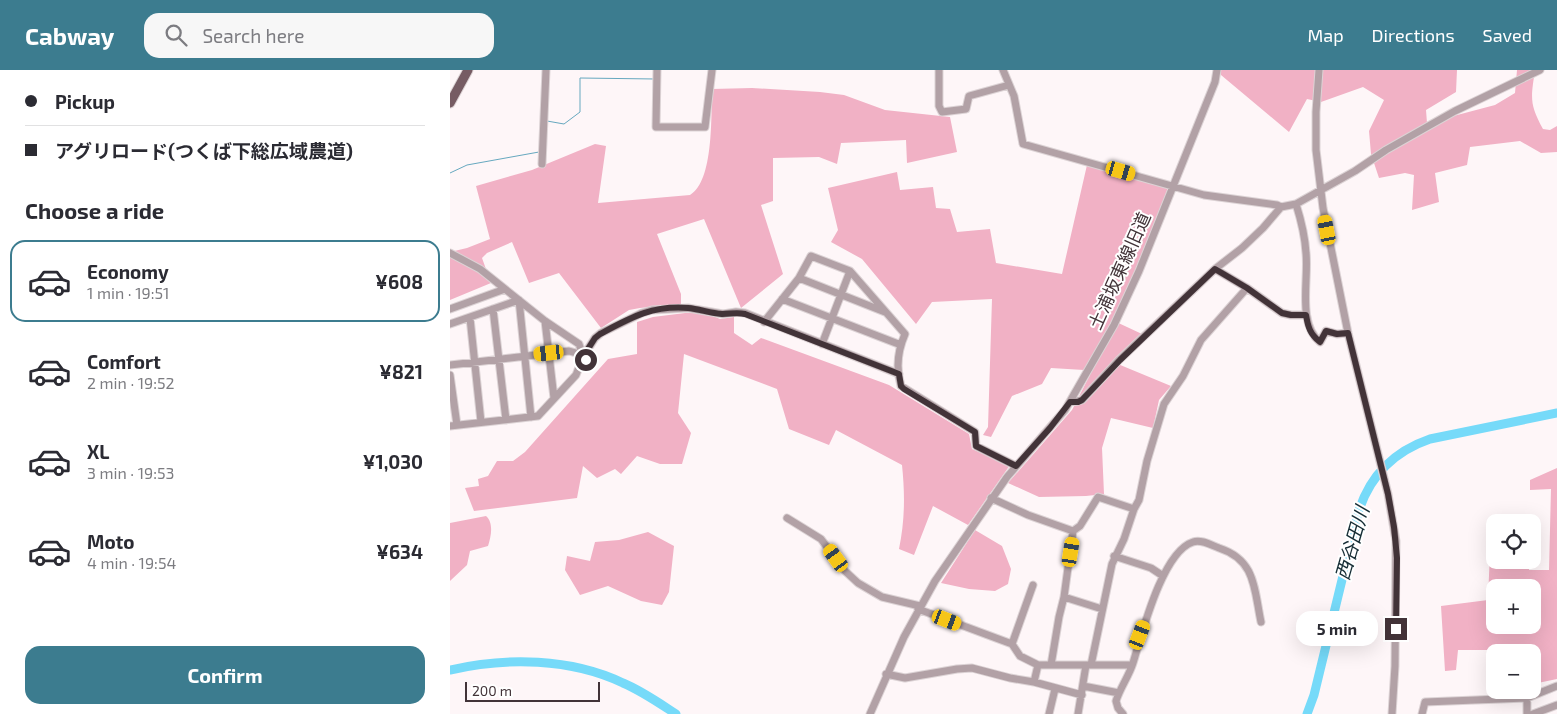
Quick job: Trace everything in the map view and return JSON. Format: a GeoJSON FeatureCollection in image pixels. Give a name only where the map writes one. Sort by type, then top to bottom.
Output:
{"type":"FeatureCollection","features":[{"type":"Feature","properties":{"kind":"main road"},"geometry":{"type":"LineString","coordinates":[[450,103],[468,70]]}},
{"type":"Feature","properties":{"kind":"street"},"geometry":{"type":"LineString","coordinates":[[542,164],[546,70]]}},
{"type":"Feature","properties":{"kind":"street"},"geometry":{"type":"LineString","coordinates":[[657,70],[656,128],[705,127],[712,70]]}},
{"type":"Feature","properties":{"kind":"street"},"geometry":{"type":"LineString","coordinates":[[939,70],[940,106],[942,112],[966,109],[969,96],[1009,85]]}},
{"type":"Feature","properties":{"kind":"street"},"geometry":{"type":"LineString","coordinates":[[1003,70],[1014,96],[1023,144],[1204,195],[1277,204],[1281,207]]}},
{"type":"Feature","properties":{"kind":"street","name":"土浦坂東線旧道"},"geometry":{"type":"LineString","coordinates":[[870,714],[886,674],[919,607],[944,567],[991,498],[1070,402],[1114,325],[1140,271],[1215,82],[1217,70]]}},
{"type":"Feature","properties":{"kind":"street"},"geometry":{"type":"LineString","coordinates":[[1319,70],[1316,150],[1320,190],[1348,333],[1384,476],[1394,527],[1397,558],[1392,714]]}},
{"type":"Feature","properties":{"kind":"street"},"geometry":{"type":"LineString","coordinates":[[1070,402],[1082,400],[1120,360],[1215,269],[1242,248],[1263,228],[1281,207],[1296,204],[1355,171],[1386,150],[1455,112],[1540,70]]}},
{"type":"Feature","properties":{"kind":"street"},"geometry":{"type":"LineString","coordinates":[[1296,204],[1301,221],[1306,254],[1306,315],[1309,330],[1313,337],[1320,342],[1326,331],[1337,334],[1348,333]]}},
{"type":"Feature","properties":{"kind":"street"},"geometry":{"type":"LineString","coordinates":[[450,253],[480,269],[545,321],[579,344],[581,352],[588,358],[585,362],[581,362],[576,376],[538,416],[531,417],[453,426],[450,375]]}},
{"type":"Feature","properties":{"kind":"street"},"geometry":{"type":"LineString","coordinates":[[764,322],[799,278],[811,256],[850,271],[905,334],[899,353],[901,386],[975,432],[976,446],[1016,466]]}},
{"type":"Feature","properties":{"kind":"street"},"geometry":{"type":"LineString","coordinates":[[1215,269],[1247,288],[1282,313],[1306,315]]}},
{"type":"Feature","properties":{"kind":"street"},"geometry":{"type":"LineString","coordinates":[[822,344],[850,271]]}},
{"type":"Feature","properties":{"kind":"street"},"geometry":{"type":"LineString","coordinates":[[799,278],[888,313]]}},
{"type":"Feature","properties":{"kind":"street"},"geometry":{"type":"LineString","coordinates":[[1078,714],[1114,556],[1128,530],[1134,509],[1140,500],[1147,461],[1164,404],[1183,376],[1201,340],[1247,288]]}},
{"type":"Feature","properties":{"kind":"street"},"geometry":{"type":"LineString","coordinates":[[450,309],[505,289]]}},
{"type":"Feature","properties":{"kind":"street"},"geometry":{"type":"LineString","coordinates":[[782,299],[901,345]]}},
{"type":"Feature","properties":{"kind":"street"},"geometry":{"type":"LineString","coordinates":[[450,324],[519,300]]}},
{"type":"Feature","properties":{"kind":"street"},"geometry":{"type":"LineString","coordinates":[[519,300],[531,417]]}},
{"type":"Feature","properties":{"kind":"street"},"geometry":{"type":"LineString","coordinates":[[450,365],[569,351],[581,352],[600,334],[642,313],[652,310],[688,308],[723,314],[740,312],[899,374]]}},
{"type":"Feature","properties":{"kind":"street"},"geometry":{"type":"LineString","coordinates":[[493,310],[506,420]]}},
{"type":"Feature","properties":{"kind":"street"},"geometry":{"type":"LineString","coordinates":[[470,318],[481,422]]}},
{"type":"Feature","properties":{"kind":"street"},"geometry":{"type":"LineString","coordinates":[[545,321],[554,398]]}},
{"type":"Feature","properties":{"kind":"street"},"geometry":{"type":"LineString","coordinates":[[1051,665],[1064,597],[1073,531],[1080,526],[1098,497],[1134,509]]}},
{"type":"Feature","properties":{"kind":"street"},"geometry":{"type":"LineString","coordinates":[[991,498],[1028,515],[1073,531]]}},
{"type":"Feature","properties":{"kind":"street"},"geometry":{"type":"LineString","coordinates":[[787,518],[821,539],[846,572],[858,583],[882,597],[919,607],[1012,644],[1020,656],[1038,665],[1132,665]]}},
{"type":"Feature","properties":{"kind":"street"},"geometry":{"type":"LineString","coordinates":[[1123,714],[1118,708],[1116,701],[1118,693],[1132,665],[1140,635],[1163,576],[1171,561],[1192,542],[1200,541],[1228,551],[1242,561],[1251,573],[1261,622]]}},
{"type":"Feature","properties":{"kind":"street"},"geometry":{"type":"LineString","coordinates":[[1114,556],[1151,568],[1163,576]]}},
{"type":"Feature","properties":{"kind":"street"},"geometry":{"type":"LineString","coordinates":[[1012,644],[1033,585]]}},
{"type":"Feature","properties":{"kind":"street"},"geometry":{"type":"LineString","coordinates":[[1064,597],[1102,609]]}},
{"type":"Feature","properties":{"kind":"street"},"geometry":{"type":"LineString","coordinates":[[1034,682],[1038,665]]}},
{"type":"Feature","properties":{"kind":"street"},"geometry":{"type":"LineString","coordinates":[[886,674],[906,678],[972,668],[1082,695]]}},
{"type":"Feature","properties":{"kind":"street"},"geometry":{"type":"LineString","coordinates":[[1083,686],[1118,693]]}},
{"type":"Feature","properties":{"kind":"street"},"geometry":{"type":"LineString","coordinates":[[1541,692],[1557,686]]}},
{"type":"Feature","properties":{"kind":"street"},"geometry":{"type":"LineString","coordinates":[[1049,714],[1055,689]]}},
{"type":"Feature","properties":{"kind":"street"},"geometry":{"type":"LineString","coordinates":[[1422,714],[1425,702],[1502,699]]}},
{"type":"Feature","properties":{"kind":"street"},"geometry":{"type":"LineString","coordinates":[[1527,699],[1527,714]]}},
{"type":"Feature","properties":{"kind":"street"},"geometry":{"type":"LineString","coordinates":[[1533,714],[1557,705]]}},
{"type":"Feature","properties":{"kind":"shaded area"},"geometry":{"type":"Polygon","coordinates":[[[1221,70],[1457,70],[1456,92],[1426,110],[1427,123],[1495,105],[1515,93],[1517,70],[1535,70],[1532,94],[1533,106],[1543,129],[1550,130],[1557,126],[1557,152],[1541,153],[1520,141],[1470,147],[1467,165],[1435,173],[1439,202],[1412,210],[1414,175],[1405,173],[1379,178],[1371,154],[1369,131],[1384,100],[1363,87],[1321,102],[1307,99],[1289,132],[1221,75],[1221,70]]]}},
{"type":"Feature","properties":{"kind":"shaded area"},"geometry":{"type":"Polygon","coordinates":[[[752,88],[844,95],[885,110],[950,117],[957,152],[907,163],[906,140],[841,143],[837,164],[819,157],[773,158],[773,201],[761,205],[783,274],[741,308],[704,219],[657,234],[681,294],[681,304],[629,310],[601,328],[559,273],[529,283],[512,242],[487,253],[482,258],[491,283],[450,300],[450,252],[490,239],[476,186],[532,170],[595,144],[606,146],[598,203],[690,195],[698,187],[707,162],[710,146],[712,89],[752,88]]]}},
{"type":"Feature","properties":{"kind":"shaded area"},"geometry":{"type":"Polygon","coordinates":[[[1087,165],[1168,188],[1142,256],[1112,320],[1142,334],[1113,362],[1171,386],[1159,400],[1153,428],[1111,418],[1102,448],[1104,494],[1039,497],[1008,483],[1072,410],[1090,375],[1084,370],[1051,368],[1042,384],[1012,396],[991,437],[983,435],[988,427],[992,299],[932,302],[916,324],[862,259],[831,242],[838,230],[828,188],[897,172],[900,190],[933,187],[936,208],[950,209],[957,232],[990,229],[996,263],[1062,274],[1087,165]]]}},
{"type":"Feature","properties":{"kind":"shaded area"},"geometry":{"type":"Polygon","coordinates":[[[685,313],[706,313],[720,319],[734,317],[734,333],[752,345],[761,338],[889,385],[969,434],[972,449],[1010,465],[968,525],[933,506],[914,555],[899,549],[904,507],[902,465],[836,430],[829,445],[789,429],[777,389],[684,354],[678,413],[691,433],[682,464],[660,464],[637,456],[621,474],[615,469],[597,478],[583,466],[577,498],[474,511],[465,488],[479,486],[478,479],[488,476],[497,461],[513,461],[525,452],[608,359],[637,354],[637,322],[653,317],[685,313]]]}},
{"type":"Feature","properties":{"kind":"shaded area"},"geometry":{"type":"Polygon","coordinates":[[[1557,468],[1557,679],[1541,682],[1541,644],[1486,644],[1486,650],[1458,650],[1456,670],[1445,671],[1441,606],[1486,600],[1486,634],[1541,634],[1541,579],[1489,579],[1489,569],[1549,570],[1551,489],[1530,490],[1530,480],[1557,468]]]}},
{"type":"Feature","properties":{"kind":"shaded area"},"geometry":{"type":"Polygon","coordinates":[[[486,516],[491,526],[488,546],[470,551],[467,565],[450,581],[450,523],[486,516]]]}},
{"type":"Feature","properties":{"kind":"shaded area"},"geometry":{"type":"Polygon","coordinates":[[[975,530],[1002,546],[1011,569],[1008,584],[995,591],[969,589],[941,583],[975,530]]]}},
{"type":"Feature","properties":{"kind":"shaded area"},"geometry":{"type":"Polygon","coordinates":[[[648,532],[674,546],[669,592],[662,605],[641,601],[608,586],[580,595],[565,570],[567,556],[590,561],[595,542],[619,540],[648,532]]]}},
{"type":"Feature","properties":{"kind":"waterway"},"geometry":{"type":"LineString","coordinates":[[547,121],[564,124],[580,112],[580,78],[655,79]]}},
{"type":"Feature","properties":{"kind":"waterway"},"geometry":{"type":"LineString","coordinates":[[450,173],[467,165],[539,152]]}},
{"type":"Feature","properties":{"kind":"waterway","name":"西谷田川"},"geometry":{"type":"LineString","coordinates":[[1307,714],[1314,695],[1359,510],[1370,485],[1378,475],[1395,457],[1430,439],[1557,413]]}},
{"type":"Feature","properties":{"kind":"waterway","name":"西谷田川"},"geometry":{"type":"LineString","coordinates":[[450,670],[493,663],[538,662],[560,664],[603,675],[630,686],[676,714]]}},
{"type":"Feature","properties":{"kind":"route"},"geometry":{"type":"LineString","coordinates":[[586,360],[588,358],[586,352],[595,338],[642,313],[652,310],[678,308],[723,314],[740,312],[899,374],[901,386],[904,389],[975,432],[976,446],[1016,466],[1070,402],[1082,400],[1120,360],[1215,269],[1247,288],[1282,313],[1306,315],[1309,330],[1313,337],[1320,342],[1326,331],[1337,334],[1348,333],[1388,494],[1394,527],[1397,558],[1396,629]]}}]}
